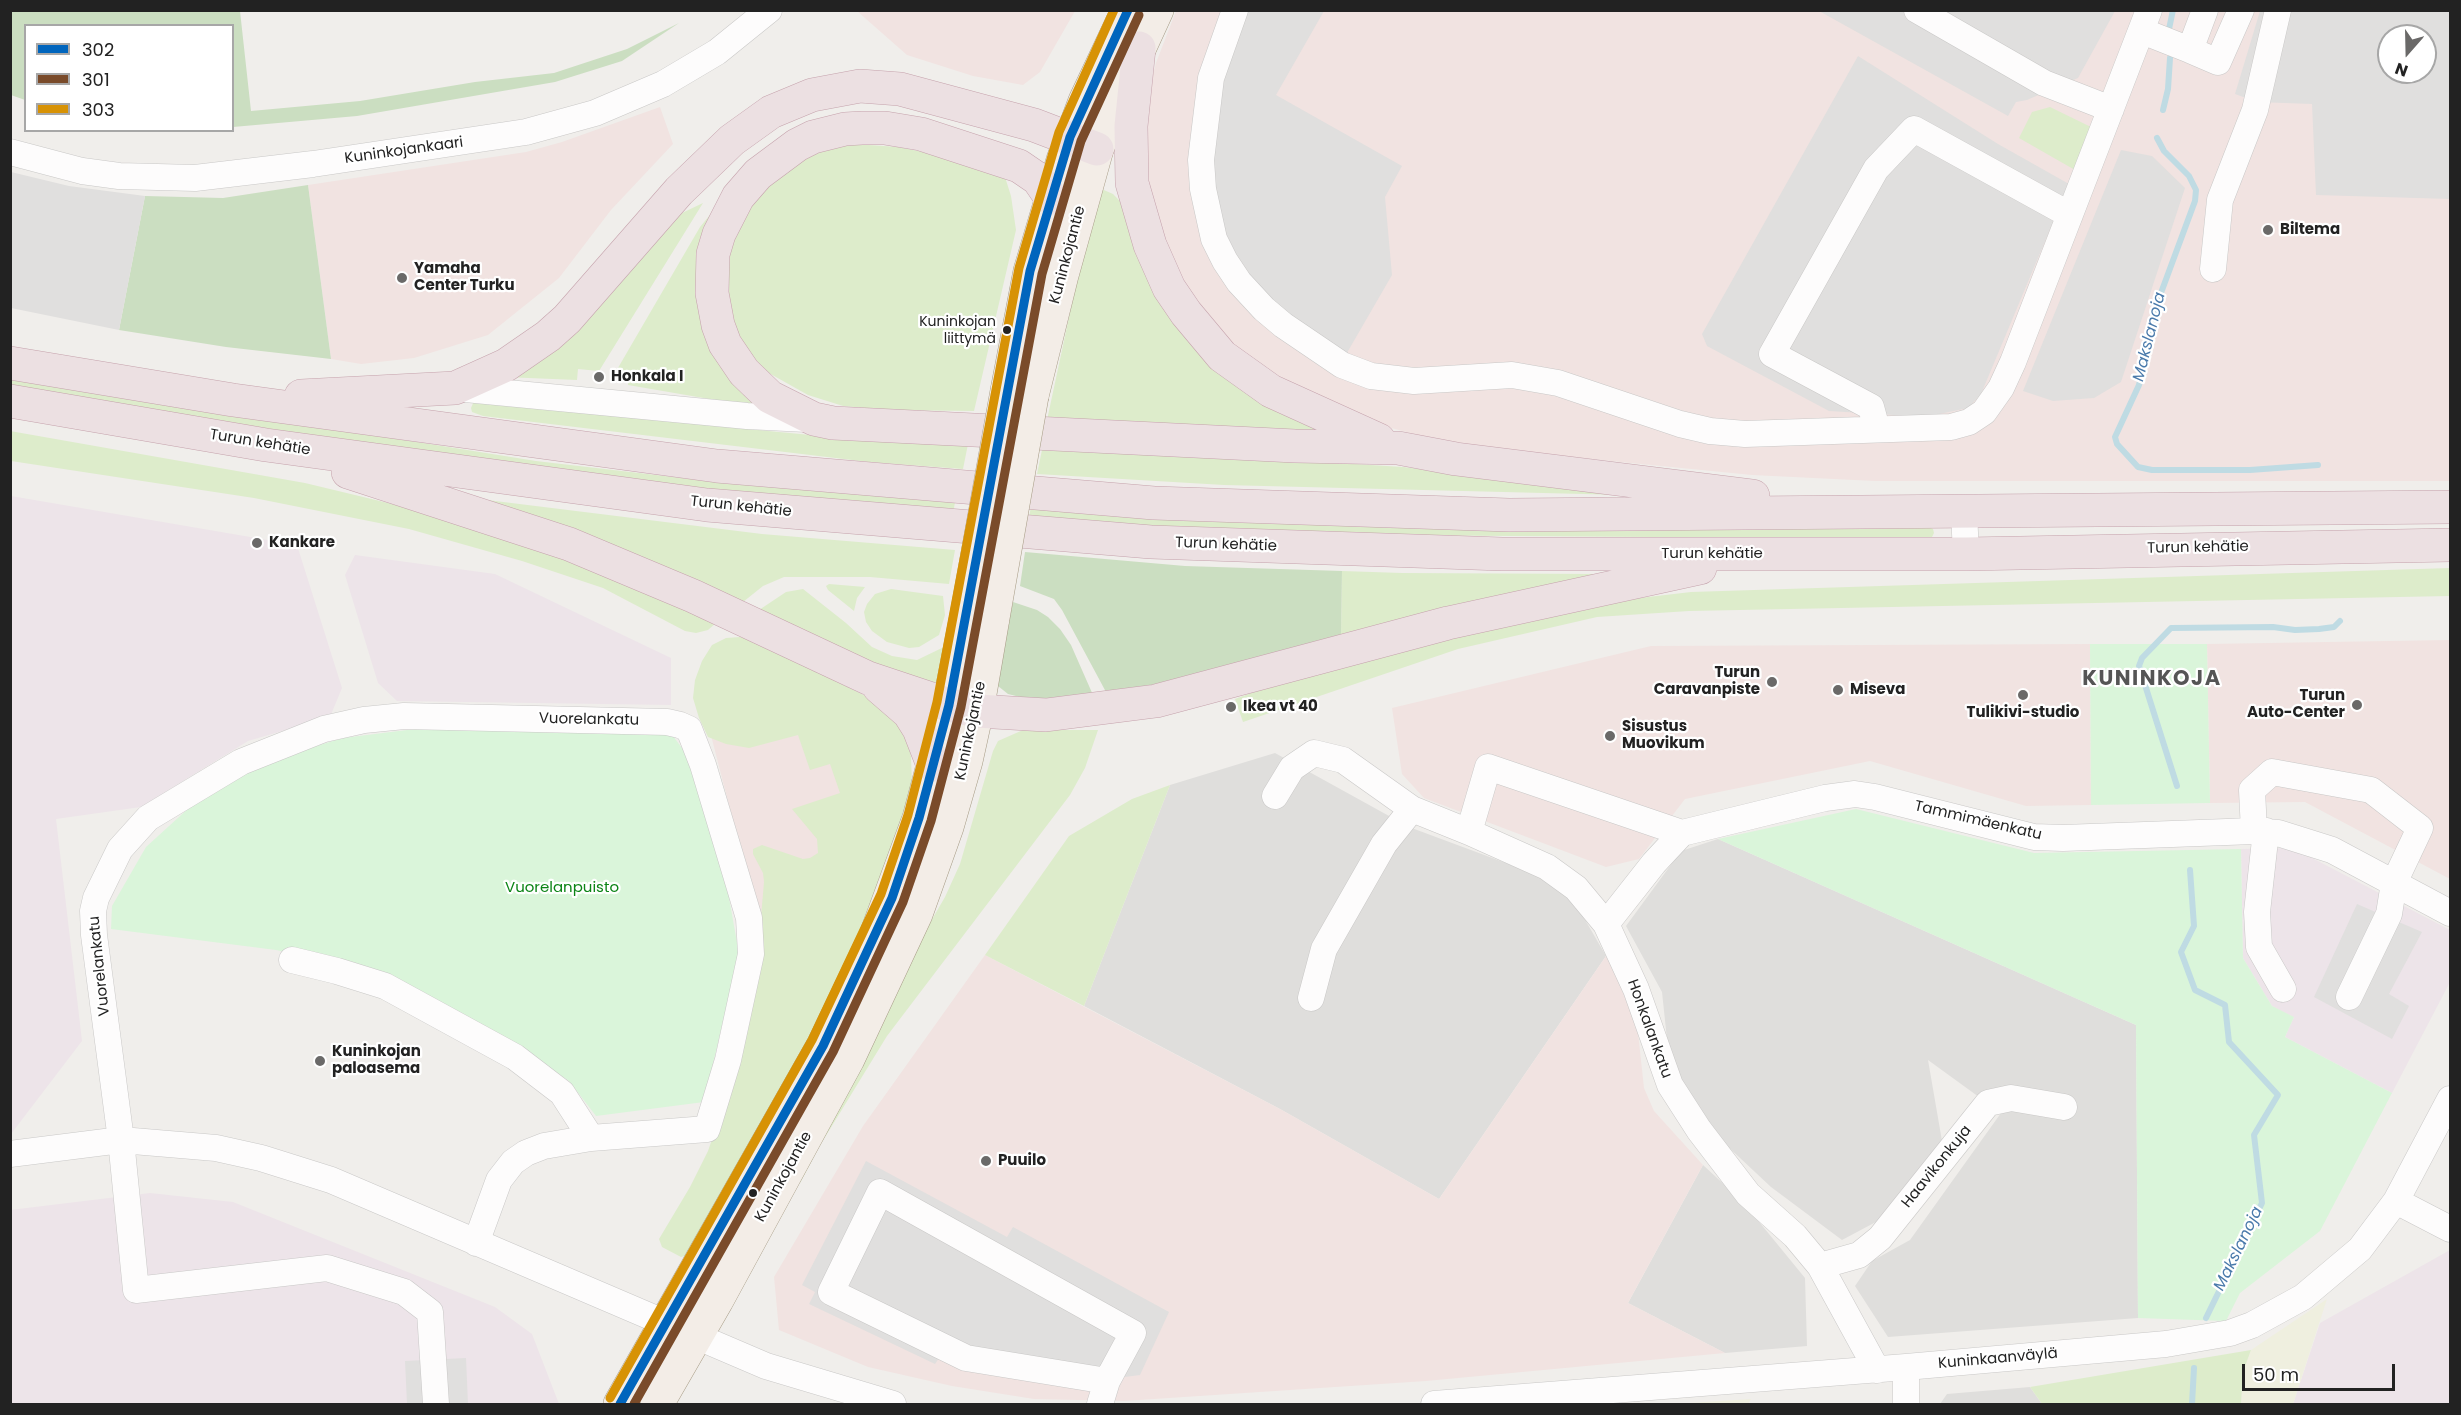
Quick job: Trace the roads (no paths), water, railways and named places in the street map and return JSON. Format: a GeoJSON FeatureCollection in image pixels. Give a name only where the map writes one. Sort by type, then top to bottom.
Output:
{"type":"FeatureCollection","features":[{"type":"Feature","properties":{"kind":"highway"},"geometry":{"type":"LineString","coordinates":[[1139,48],[1131,126],[1132,183],[1150,245],[1169,288],[1186,314],[1222,356],[1271,391],[1323,417],[1398,448]]}},
{"type":"Feature","properties":{"kind":"highway"},"geometry":{"type":"LineString","coordinates":[[233,400],[455,388],[506,365],[548,336],[567,319],[679,191],[724,147],[754,123],[790,102],[837,89],[860,86],[884,87],[944,100],[1081,153]]}},
{"type":"Feature","properties":{"kind":"highway"},"geometry":{"type":"LineString","coordinates":[[1051,198],[1038,178],[1019,166],[921,134],[885,128],[845,129],[813,137],[797,145],[758,174],[738,198],[719,234],[711,275],[714,308],[725,344],[744,372],[770,397],[814,419],[833,423],[1398,448],[1456,459],[1640,480],[1868,512]]}},
{"type":"Feature","properties":{"kind":"highway"},"geometry":{"type":"LineString","coordinates":[[10,363],[233,400],[717,466],[1154,503],[1509,515],[2451,507]]}},
{"type":"Feature","properties":{"kind":"highway","name":"Turun kehätie"},"geometry":{"type":"LineString","coordinates":[[10,401],[266,445],[707,505],[1151,542],[1502,554],[1966,554],[2451,544]]}},
{"type":"Feature","properties":{"kind":"highway"},"geometry":{"type":"LineString","coordinates":[[266,445],[569,544],[693,596],[868,678],[963,708],[1046,715],[1141,704],[1448,623],[1761,554]]}},
{"type":"Feature","properties":{"kind":"highway"},"geometry":{"type":"LineString","coordinates":[[868,678],[909,713],[919,729],[933,765]]}},
{"type":"Feature","properties":{"kind":"main road","name":"Kuninkojantie"},"geometry":{"type":"LineString","coordinates":[[1020,394],[1062,275],[1095,79],[1128,10]]}},
{"type":"Feature","properties":{"kind":"main road","name":"Kuninkojantie"},"geometry":{"type":"LineString","coordinates":[[657,1404],[848,1059],[888,978],[916,914],[947,827],[966,762],[963,708],[1020,394],[1030,271],[1051,198],[1081,153],[1139,48],[1157,10]]}},
{"type":"Feature","properties":{"kind":"main road","name":"Kuninkojantie"},"geometry":{"type":"LineString","coordinates":[[620,1404],[823,1046],[892,898],[919,818],[933,765],[963,708]]}},
{"type":"Feature","properties":{"kind":"street","name":"Kuninkojankaari"},"geometry":{"type":"LineString","coordinates":[[10,152],[82,171],[119,176],[195,178],[313,164],[526,132],[595,113],[663,84],[717,52],[769,10]]}},
{"type":"Feature","properties":{"kind":"street"},"geometry":{"type":"LineString","coordinates":[[1235,10],[1211,78],[1203,132],[1201,160],[1203,189],[1214,239],[1239,282],[1263,309],[1341,365],[1371,376],[1414,381],[1512,375],[1558,383],[1680,424],[1710,431],[1745,434],[1951,427],[1969,422],[1984,411],[2001,388],[2013,362],[2146,21],[2190,50],[2218,62],[2241,10]]}},
{"type":"Feature","properties":{"kind":"street"},"geometry":{"type":"LineString","coordinates":[[1917,10],[2044,82],[2111,109]]}},
{"type":"Feature","properties":{"kind":"street"},"geometry":{"type":"LineString","coordinates":[[2190,50],[2205,10]]}},
{"type":"Feature","properties":{"kind":"street"},"geometry":{"type":"LineString","coordinates":[[2213,269],[2220,200],[2255,110],[2278,10]]}},
{"type":"Feature","properties":{"kind":"street"},"geometry":{"type":"LineString","coordinates":[[1877,429],[1872,407],[1773,354],[1876,169],[1914,129],[2070,215]]}},
{"type":"Feature","properties":{"kind":"street"},"geometry":{"type":"LineString","coordinates":[[1081,153],[1132,183]]}},
{"type":"Feature","properties":{"kind":"street"},"geometry":{"type":"LineString","coordinates":[[455,388],[747,416],[814,419]]}},
{"type":"Feature","properties":{"kind":"street"},"geometry":{"type":"LineString","coordinates":[[1964,512],[1966,554]]}},
{"type":"Feature","properties":{"kind":"street","name":"Vuorelankatu"},"geometry":{"type":"LineString","coordinates":[[121,1140],[94,936],[93,911],[96,898],[120,849],[148,818],[241,762],[324,729],[363,720],[404,716],[667,722],[689,729],[703,765],[749,918],[751,954],[728,1060],[707,1129],[591,1138],[544,1146],[526,1153],[513,1162],[499,1180],[476,1243]]}},
{"type":"Feature","properties":{"kind":"street","name":"Honkalankatu"},"geometry":{"type":"LineString","coordinates":[[1275,796],[1293,768],[1314,753],[1343,760],[1412,809],[1547,867],[1576,888],[1606,924],[1636,989],[1670,1085],[1699,1130],[1748,1194],[1795,1236],[1820,1266],[1877,1370]]}},
{"type":"Feature","properties":{"kind":"street"},"geometry":{"type":"LineString","coordinates":[[1469,832],[1488,767],[1682,833],[1654,863],[1606,924]]}},
{"type":"Feature","properties":{"kind":"street"},"geometry":{"type":"LineString","coordinates":[[2283,989],[2259,947],[2257,912],[2260,831],[2252,790],[2272,772],[2371,790],[2420,828],[2394,884],[2389,914],[2349,997]]}},
{"type":"Feature","properties":{"kind":"street","name":"Tammimäenkatu"},"geometry":{"type":"LineString","coordinates":[[1682,833],[1825,798],[1855,794],[2034,837],[2260,831],[2306,840],[2332,850],[2451,913]]}},
{"type":"Feature","properties":{"kind":"street"},"geometry":{"type":"LineString","coordinates":[[1311,998],[1324,949],[1384,844],[1412,809]]}},
{"type":"Feature","properties":{"kind":"street"},"geometry":{"type":"LineString","coordinates":[[291,960],[385,986],[515,1057],[562,1093],[591,1138]]}},
{"type":"Feature","properties":{"kind":"street","name":"Haavikonkuja"},"geometry":{"type":"LineString","coordinates":[[1820,1266],[1859,1255],[1880,1238],[1989,1103],[2011,1098],[2064,1107]]}},
{"type":"Feature","properties":{"kind":"street","name":"Kuninkaanväylä"},"geometry":{"type":"LineString","coordinates":[[1434,1404],[1877,1370],[2166,1344],[2230,1333],[2280,1311],[2324,1280],[2360,1249],[2396,1201],[2451,1099]]}},
{"type":"Feature","properties":{"kind":"street"},"geometry":{"type":"LineString","coordinates":[[10,1154],[121,1140],[216,1148],[261,1158],[331,1180],[664,1324],[795,1376],[893,1404]]}},
{"type":"Feature","properties":{"kind":"street"},"geometry":{"type":"LineString","coordinates":[[121,1140],[136,1290],[327,1268],[404,1292],[430,1312],[436,1404]]}},
{"type":"Feature","properties":{"kind":"street"},"geometry":{"type":"LineString","coordinates":[[880,1192],[1132,1334],[1104,1393],[966,1358],[831,1292],[880,1192]]}},
{"type":"Feature","properties":{"kind":"street"},"geometry":{"type":"LineString","coordinates":[[2396,1201],[2451,1229]]}},
{"type":"Feature","properties":{"kind":"street"},"geometry":{"type":"LineString","coordinates":[[1906,1367],[1906,1404]]}},
{"type":"Feature","properties":{"kind":"waterway","name":"Makslanoja"},"geometry":{"type":"LineString","coordinates":[[2169,29],[2173,10]]}},
{"type":"Feature","properties":{"kind":"waterway","name":"Makslanoja"},"geometry":{"type":"LineString","coordinates":[[2163,110],[2168,89],[2170,58]]}},
{"type":"Feature","properties":{"kind":"waterway","name":"Makslanoja"},"geometry":{"type":"LineString","coordinates":[[2157,138],[2164,151],[2189,176],[2196,190],[2195,201],[2158,301],[2139,385],[2115,437],[2117,444],[2138,467],[2152,470],[2250,470],[2318,465]]}},
{"type":"Feature","properties":{"kind":"waterway","name":"Makslanoja"},"geometry":{"type":"LineString","coordinates":[[2177,786],[2139,666],[2142,658],[2171,628],[2273,627],[2295,630],[2334,627],[2340,621]]}},
{"type":"Feature","properties":{"kind":"waterway","name":"Makslanoja"},"geometry":{"type":"LineString","coordinates":[[2190,870],[2194,926],[2181,952],[2195,990],[2225,1005],[2229,1042],[2278,1095],[2254,1135],[2262,1203],[2206,1318]]}},
{"type":"Feature","properties":{"kind":"waterway","name":"Makslanoja"},"geometry":{"type":"LineString","coordinates":[[2192,1404],[2194,1368]]}},
{"type":"Feature","properties":{"kind":"place","name":"Biltema"},"geometry":{"type":"Point","coordinates":[2268,230]}},
{"type":"Feature","properties":{"kind":"place","name":"Yamaha Center Turku"},"geometry":{"type":"Point","coordinates":[402,278]}},
{"type":"Feature","properties":{"kind":"place","name":"Kuninkojan liittymä"},"geometry":{"type":"Point","coordinates":[1007,330]}},
{"type":"Feature","properties":{"kind":"place","name":"Honkala I"},"geometry":{"type":"Point","coordinates":[599,377]}},
{"type":"Feature","properties":{"kind":"place","name":"Kankare"},"geometry":{"type":"Point","coordinates":[257,543]}},
{"type":"Feature","properties":{"kind":"place","name":"Turun Caravanpiste"},"geometry":{"type":"Point","coordinates":[1772,682]}},
{"type":"Feature","properties":{"kind":"place","name":"Miseva"},"geometry":{"type":"Point","coordinates":[1838,690]}},
{"type":"Feature","properties":{"kind":"place","name":"Tulikivi-studio"},"geometry":{"type":"Point","coordinates":[2023,695]}},
{"type":"Feature","properties":{"kind":"place","name":"Turun Auto-Center"},"geometry":{"type":"Point","coordinates":[2357,705]}},
{"type":"Feature","properties":{"kind":"place","name":"Ikea vt 40"},"geometry":{"type":"Point","coordinates":[1231,707]}},
{"type":"Feature","properties":{"kind":"place","name":"Sisustus Muovikum"},"geometry":{"type":"Point","coordinates":[1610,736]}},
{"type":"Feature","properties":{"kind":"place","name":"Kuninkojan paloasema"},"geometry":{"type":"Point","coordinates":[320,1061]}},
{"type":"Feature","properties":{"kind":"place","name":"Puuilo"},"geometry":{"type":"Point","coordinates":[986,1161]}},
{"type":"Feature","properties":{"kind":"district","name":"KUNINKOJA"},"geometry":{"type":"Point","coordinates":[2152,680]}},
{"type":"Feature","properties":{"kind":"park label","name":"Vuorelanpuisto"},"geometry":{"type":"Point","coordinates":[562,888]}}]}
